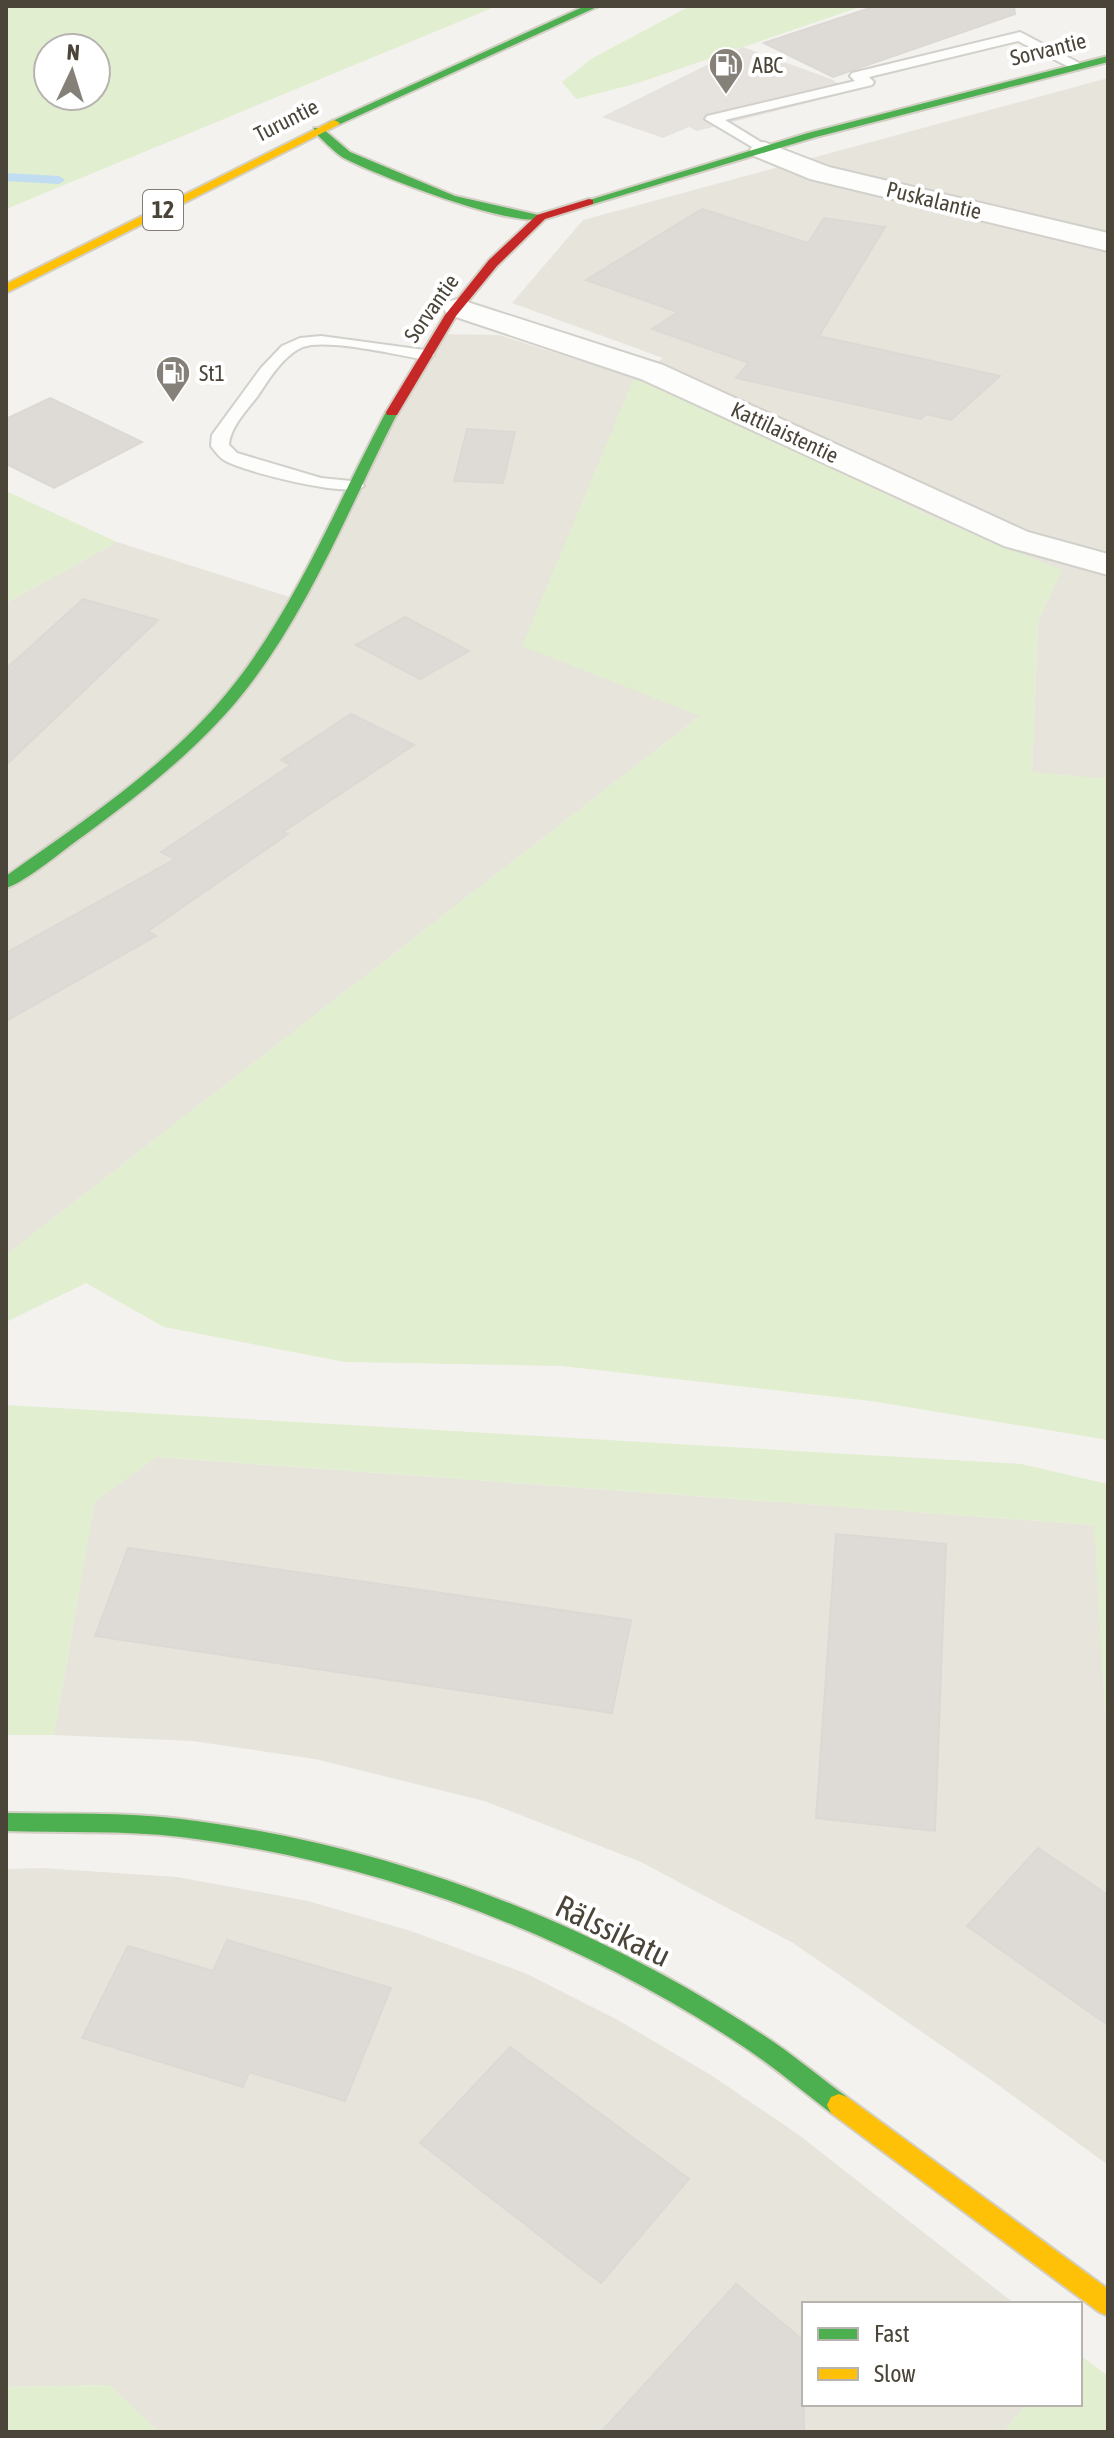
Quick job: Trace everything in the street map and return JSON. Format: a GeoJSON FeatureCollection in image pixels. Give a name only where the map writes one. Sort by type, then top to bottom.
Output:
{"type":"FeatureCollection","features":[{"type":"Feature","properties":{"kind":"main road","name":"Turuntie"},"geometry":{"type":"LineString","coordinates":[[6,289],[318,130],[594,6]]}},
{"type":"Feature","properties":{"kind":"main road","name":"Sorvantie"},"geometry":{"type":"LineString","coordinates":[[6,883],[156,769],[233,695],[296,599],[426,355],[458,308],[511,242],[541,217],[764,150],[1108,59]]}},
{"type":"Feature","properties":{"kind":"main road"},"geometry":{"type":"LineString","coordinates":[[318,130],[349,135]]}},
{"type":"Feature","properties":{"kind":"main road"},"geometry":{"type":"LineString","coordinates":[[318,130],[346,154],[451,198],[508,213],[541,217]]}},
{"type":"Feature","properties":{"kind":"main road"},"geometry":{"type":"LineString","coordinates":[[498,191],[526,204],[541,217]]}},
{"type":"Feature","properties":{"kind":"main road","name":"Rälssikatu"},"geometry":{"type":"LineString","coordinates":[[6,1822],[180,1828],[323,1853],[481,1901],[606,1957],[742,2033],[1108,2304]]}},
{"type":"Feature","properties":{"kind":"street","name":"Puskalantie"},"geometry":{"type":"LineString","coordinates":[[764,150],[820,173],[1108,242]]}},
{"type":"Feature","properties":{"kind":"street","name":"Kattilaistentie"},"geometry":{"type":"LineString","coordinates":[[458,308],[652,372],[794,434],[1003,534],[1108,565]]}},
{"type":"Feature","properties":{"kind":"lane"},"geometry":{"type":"LineString","coordinates":[[764,150],[712,119],[867,82],[857,76],[1020,36],[1078,66]]}},
{"type":"Feature","properties":{"kind":"lane"},"geometry":{"type":"LineString","coordinates":[[355,486],[320,483],[231,457],[220,446],[221,435],[283,354],[298,342],[322,340],[426,355]]}},
{"type":"Feature","properties":{"kind":"shaded area"},"geometry":{"type":"Polygon","coordinates":[[[743,47],[831,79],[851,92],[697,131],[689,127],[663,138],[602,117],[743,47]]]}},
{"type":"Feature","properties":{"kind":"shaded area"},"geometry":{"type":"Polygon","coordinates":[[[1108,78],[1108,779],[1032,773],[1038,622],[1061,571],[932,517],[782,443],[700,716],[6,1255],[6,603],[117,542],[296,599],[440,334],[499,335],[634,378],[663,358],[512,303],[583,220],[1108,78]]]}},
{"type":"Feature","properties":{"kind":"shaded area"},"geometry":{"type":"Polygon","coordinates":[[[157,1457],[1095,1525],[1105,1710],[1108,1712],[1108,2165],[793,1943],[641,1862],[484,1801],[315,1759],[192,1741],[54,1735],[95,1500],[157,1457]]]}},
{"type":"Feature","properties":{"kind":"shaded area"},"geometry":{"type":"Polygon","coordinates":[[[42,1868],[177,1877],[308,1901],[411,1931],[525,1973],[616,2019],[711,2075],[799,2135],[1012,2302],[802,2302],[802,2406],[1024,2406],[1004,2432],[159,2432],[109,2385],[6,2387],[6,1869],[42,1868]]]}},
{"type":"Feature","properties":{"kind":"green space"},"geometry":{"type":"Polygon","coordinates":[[[6,6],[497,6],[6,209],[6,6]]]}},
{"type":"Feature","properties":{"kind":"green space"},"geometry":{"type":"Polygon","coordinates":[[[690,6],[863,6],[638,83],[576,99],[562,82],[591,59],[690,6]]]}},
{"type":"Feature","properties":{"kind":"green space"},"geometry":{"type":"Polygon","coordinates":[[[634,378],[782,443],[932,517],[1062,570],[1038,622],[1032,772],[1108,779],[1108,1440],[871,1401],[562,1366],[345,1362],[164,1327],[86,1283],[6,1322],[6,1255],[700,716],[522,646],[634,378]]]}},
{"type":"Feature","properties":{"kind":"green space"},"geometry":{"type":"Polygon","coordinates":[[[6,491],[117,542],[6,603],[6,491]]]}},
{"type":"Feature","properties":{"kind":"green space"},"geometry":{"type":"Polygon","coordinates":[[[6,1405],[1021,1464],[1108,1484],[1108,1712],[1105,1710],[1094,1525],[157,1457],[95,1501],[54,1735],[6,1735],[6,1405]]]}},
{"type":"Feature","properties":{"kind":"green space"},"geometry":{"type":"Polygon","coordinates":[[[1082,2356],[1108,2376],[1108,2432],[1004,2432],[1024,2406],[1082,2406],[1082,2356]]]}},
{"type":"Feature","properties":{"kind":"green space"},"geometry":{"type":"Polygon","coordinates":[[[109,2385],[159,2432],[6,2432],[6,2387],[109,2385]]]}},
{"type":"Feature","properties":{"kind":"building"},"geometry":{"type":"Polygon","coordinates":[[[876,6],[1014,6],[1015,14],[833,77],[764,43],[876,6]]]}},
{"type":"Feature","properties":{"kind":"building"},"geometry":{"type":"Polygon","coordinates":[[[702,209],[808,243],[824,218],[885,227],[819,336],[1000,376],[951,420],[926,414],[921,419],[736,378],[749,363],[652,329],[678,312],[586,280],[702,209]]]}},
{"type":"Feature","properties":{"kind":"building"},"geometry":{"type":"Polygon","coordinates":[[[50,398],[142,442],[54,488],[6,464],[6,419],[50,398]]]}},
{"type":"Feature","properties":{"kind":"building"},"geometry":{"type":"Polygon","coordinates":[[[467,429],[515,432],[503,483],[454,481],[467,429]]]}},
{"type":"Feature","properties":{"kind":"building"},"geometry":{"type":"Polygon","coordinates":[[[83,599],[158,620],[6,765],[6,669],[83,599]]]}},
{"type":"Feature","properties":{"kind":"building"},"geometry":{"type":"Polygon","coordinates":[[[405,617],[469,651],[420,679],[356,645],[405,617]]]}},
{"type":"Feature","properties":{"kind":"building"},"geometry":{"type":"Polygon","coordinates":[[[351,714],[414,745],[283,832],[288,834],[148,931],[156,936],[6,1021],[6,953],[175,859],[161,852],[291,765],[281,760],[351,714]]]}},
{"type":"Feature","properties":{"kind":"building"},"geometry":{"type":"Polygon","coordinates":[[[836,1534],[946,1544],[935,1831],[816,1818],[836,1534]]]}},
{"type":"Feature","properties":{"kind":"building"},"geometry":{"type":"Polygon","coordinates":[[[128,1548],[631,1620],[612,1713],[95,1636],[128,1548]]]}},
{"type":"Feature","properties":{"kind":"building"},"geometry":{"type":"Polygon","coordinates":[[[1038,1848],[1108,1895],[1108,2025],[967,1926],[1038,1848]]]}},
{"type":"Feature","properties":{"kind":"building"},"geometry":{"type":"Polygon","coordinates":[[[227,1940],[391,1988],[345,2101],[249,2072],[243,2087],[82,2038],[128,1946],[213,1971],[227,1940]]]}},
{"type":"Feature","properties":{"kind":"building"},"geometry":{"type":"Polygon","coordinates":[[[510,2047],[689,2179],[601,2283],[420,2143],[510,2047]]]}},
{"type":"Feature","properties":{"kind":"building"},"geometry":{"type":"Polygon","coordinates":[[[736,2284],[802,2339],[804,2432],[601,2432],[736,2284]]]}},
{"type":"Feature","properties":{"kind":"waterway"},"geometry":{"type":"LineString","coordinates":[[6,177],[59,180]]}},
{"type":"Feature","properties":{"kind":"traffic: fast"},"geometry":{"type":"LineString","coordinates":[[334,123],[594,6]]}},
{"type":"Feature","properties":{"kind":"traffic: fast"},"geometry":{"type":"LineString","coordinates":[[589,202],[812,135],[1108,59]]}},
{"type":"Feature","properties":{"kind":"traffic: fast"},"geometry":{"type":"LineString","coordinates":[[318,130],[346,154],[451,198],[508,213],[541,217]]}},
{"type":"Feature","properties":{"kind":"traffic: fast"},"geometry":{"type":"LineString","coordinates":[[6,883],[153,774],[231,698],[256,665],[299,596],[392,412]]}},
{"type":"Feature","properties":{"kind":"traffic: fast"},"geometry":{"type":"LineString","coordinates":[[6,1822],[160,1826],[256,1840],[329,1855],[472,1899],[542,1927],[677,1994],[754,2041],[839,2105]]}},
{"type":"Feature","properties":{"kind":"traffic: slow"},"geometry":{"type":"LineString","coordinates":[[6,289],[334,123]]}},
{"type":"Feature","properties":{"kind":"traffic: slow"},"geometry":{"type":"LineString","coordinates":[[839,2105],[1108,2304]]}},
{"type":"Feature","properties":{"kind":"traffic: jam"},"geometry":{"type":"LineString","coordinates":[[392,412],[451,315],[493,263],[541,217],[589,202]]}},
{"type":"Feature","properties":{"kind":"place","name":"ABC"},"geometry":{"type":"Point","coordinates":[726,96]}},
{"type":"Feature","properties":{"kind":"place","name":"St1"},"geometry":{"type":"Point","coordinates":[173,404]}}]}
